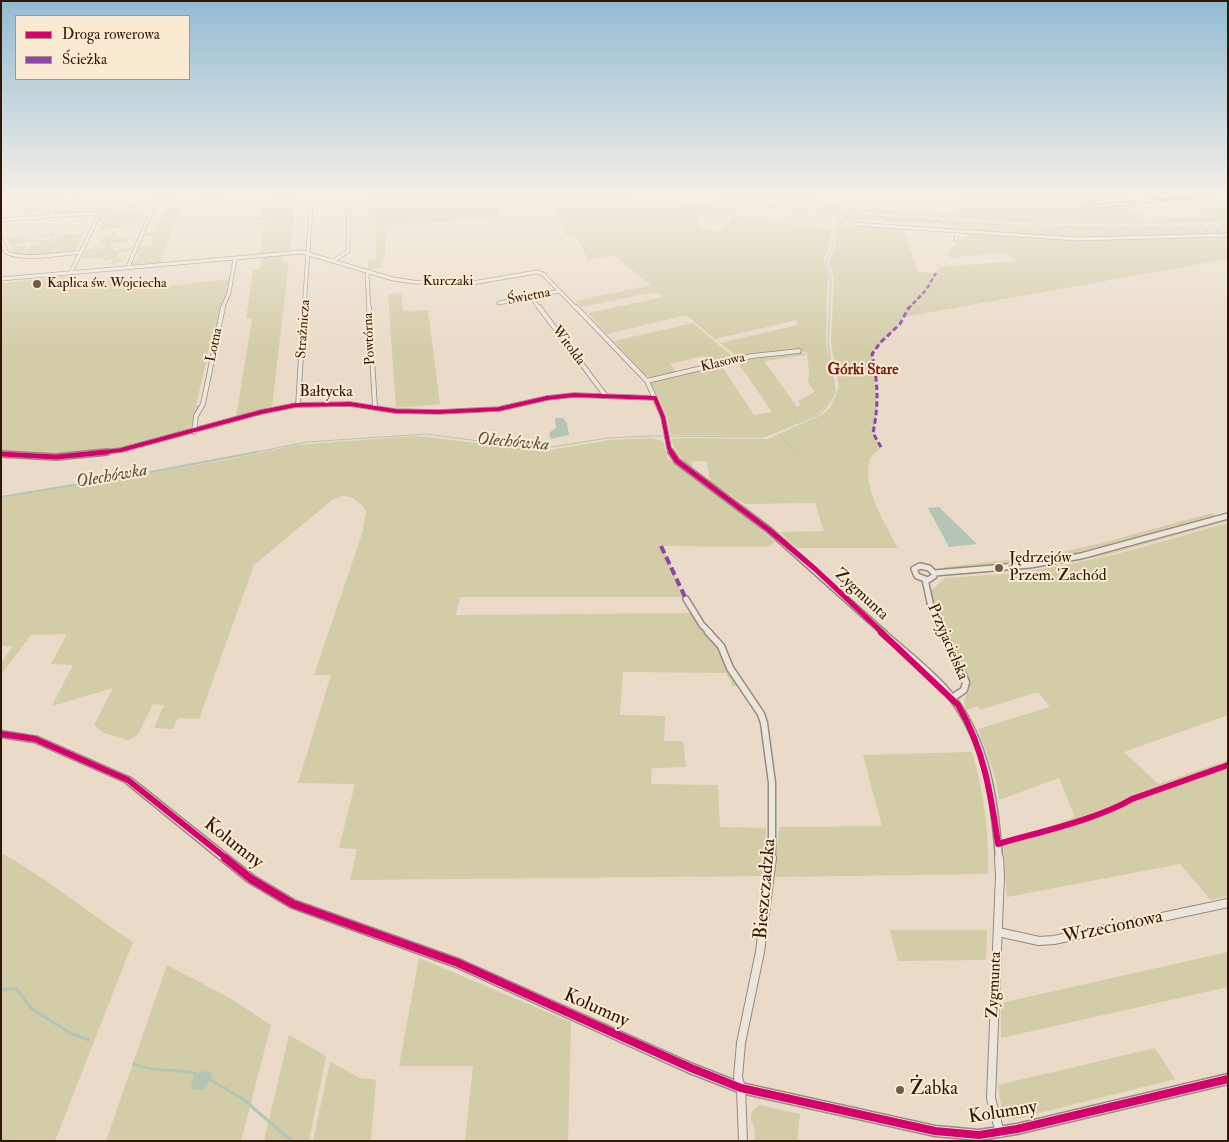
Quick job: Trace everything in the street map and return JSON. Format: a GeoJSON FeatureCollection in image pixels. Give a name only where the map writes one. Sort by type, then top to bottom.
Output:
{"type":"FeatureCollection","features":[{"type":"Feature","properties":{"kind":"street"},"geometry":{"type":"LineString","coordinates":[[4,246],[9,254],[28,256],[81,252]]}},
{"type":"Feature","properties":{"kind":"street"},"geometry":{"type":"LineString","coordinates":[[72,272],[84,246]]}},
{"type":"Feature","properties":{"kind":"street"},"geometry":{"type":"LineString","coordinates":[[128,267],[137,246]]}},
{"type":"Feature","properties":{"kind":"street","name":"Strażnicza"},"geometry":{"type":"LineString","coordinates":[[298,405],[309,246]]}},
{"type":"Feature","properties":{"kind":"street"},"geometry":{"type":"LineString","coordinates":[[335,260],[348,251],[348,246]]}},
{"type":"Feature","properties":{"kind":"street","name":"Kurczaki"},"geometry":{"type":"LineString","coordinates":[[1,280],[128,267],[309,253],[399,280],[452,285],[540,272]]}},
{"type":"Feature","properties":{"kind":"street","name":"Lotna"},"geometry":{"type":"LineString","coordinates":[[194,432],[196,416],[203,404],[222,309],[229,290],[235,258]]}},
{"type":"Feature","properties":{"kind":"street","name":"Powtórna"},"geometry":{"type":"LineString","coordinates":[[369,271],[367,274],[373,393],[376,407]]}},
{"type":"Feature","properties":{"kind":"street","name":"Zygmunta"},"geometry":{"type":"LineString","coordinates":[[540,272],[647,381],[663,417],[671,452],[681,464],[769,530],[800,556],[952,698],[964,713],[977,747],[989,788],[998,844],[1000,875],[991,1098],[1000,1133]]}},
{"type":"Feature","properties":{"kind":"street","name":"Świetna"},"geometry":{"type":"LineString","coordinates":[[499,303],[560,291]]}},
{"type":"Feature","properties":{"kind":"street","name":"Witolda"},"geometry":{"type":"LineString","coordinates":[[531,297],[605,395]]}},
{"type":"Feature","properties":{"kind":"street","name":"Klasowa"},"geometry":{"type":"LineString","coordinates":[[647,381],[764,354],[799,351]]}},
{"type":"Feature","properties":{"kind":"street","name":"Bałtycka"},"geometry":{"type":"LineString","coordinates":[[1,454],[74,456],[128,448],[194,432],[261,412],[298,405],[342,404],[402,411],[488,410],[554,397],[605,395],[656,398]]}},
{"type":"Feature","properties":{"kind":"street"},"geometry":{"type":"LineString","coordinates":[[925,579],[933,578],[934,573],[1030,565],[1081,556],[1228,516]]}},
{"type":"Feature","properties":{"kind":"street","name":"Przyjacielska"},"geometry":{"type":"LineString","coordinates":[[934,573],[926,567],[916,568],[914,571],[915,574],[925,579],[931,606],[966,682],[964,690],[952,698]]}},
{"type":"Feature","properties":{"kind":"street","name":"Bieszczadzka"},"geometry":{"type":"LineString","coordinates":[[686,599],[702,625],[717,640],[730,668],[761,714],[764,723],[772,783],[772,863],[765,904],[760,957],[741,1043],[738,1077],[741,1088],[743,1141]]}},
{"type":"Feature","properties":{"kind":"street","name":"Kolumny"},"geometry":{"type":"LineString","coordinates":[[1,734],[35,739],[128,780],[251,878],[293,904],[458,963],[691,1068],[741,1088],[935,1131],[976,1135],[1000,1133],[1228,1079]]}},
{"type":"Feature","properties":{"kind":"street","name":"Wrzecionowa"},"geometry":{"type":"LineString","coordinates":[[998,932],[1039,941],[1054,940],[1228,903]]}},
{"type":"Feature","properties":{"kind":"shaded area"},"geometry":{"type":"Polygon","coordinates":[[[11,246],[27,246],[23,253],[25,254],[30,246],[57,247],[53,253],[30,255],[8,252],[13,252],[11,246]]]}},
{"type":"Feature","properties":{"kind":"shaded area"},"geometry":{"type":"Polygon","coordinates":[[[78,246],[76,251],[55,253],[58,247],[78,246]]]}},
{"type":"Feature","properties":{"kind":"shaded area"},"geometry":{"type":"Polygon","coordinates":[[[122,246],[113,248],[113,250],[132,247],[131,250],[120,252],[116,258],[127,261],[111,264],[108,267],[112,260],[115,259],[101,261],[106,257],[81,259],[85,250],[94,249],[87,253],[90,254],[95,249],[122,246]]]}},
{"type":"Feature","properties":{"kind":"shaded area"},"geometry":{"type":"Polygon","coordinates":[[[166,246],[161,262],[131,265],[132,262],[136,261],[139,253],[136,253],[139,247],[166,246]]]}},
{"type":"Feature","properties":{"kind":"shaded area"},"geometry":{"type":"Polygon","coordinates":[[[261,246],[290,246],[290,251],[307,250],[241,255],[260,253],[261,246]]]}},
{"type":"Feature","properties":{"kind":"shaded area"},"geometry":{"type":"Polygon","coordinates":[[[376,246],[385,246],[385,258],[381,263],[381,267],[368,269],[368,260],[376,259],[376,246]]]}},
{"type":"Feature","properties":{"kind":"shaded area"},"geometry":{"type":"Polygon","coordinates":[[[581,246],[828,246],[824,259],[829,278],[827,283],[826,343],[834,387],[833,395],[819,413],[767,436],[671,435],[667,417],[651,384],[654,380],[721,365],[754,415],[772,412],[737,361],[783,352],[800,353],[806,355],[764,361],[797,407],[801,405],[798,401],[815,392],[808,382],[807,353],[782,350],[740,358],[720,343],[798,325],[797,320],[715,339],[686,315],[607,334],[588,313],[663,297],[656,292],[582,307],[575,301],[651,285],[617,258],[612,256],[585,260],[587,258],[581,246]]]}},
{"type":"Feature","properties":{"kind":"shaded area"},"geometry":{"type":"Polygon","coordinates":[[[835,246],[909,246],[918,272],[936,273],[940,267],[1018,261],[1003,253],[948,258],[951,246],[1228,246],[1228,259],[904,317],[872,354],[878,407],[873,433],[881,447],[870,459],[868,470],[876,505],[898,548],[796,548],[780,532],[824,531],[815,503],[745,504],[711,483],[706,461],[691,462],[693,470],[680,456],[671,439],[768,439],[823,414],[830,408],[839,387],[831,343],[834,277],[829,262],[835,246]]]}},
{"type":"Feature","properties":{"kind":"shaded area"},"geometry":{"type":"Polygon","coordinates":[[[284,255],[283,263],[289,262],[272,406],[236,417],[252,319],[246,319],[253,270],[260,269],[262,258],[284,255]]]}},
{"type":"Feature","properties":{"kind":"shaded area"},"geometry":{"type":"Polygon","coordinates":[[[65,274],[61,284],[126,278],[124,283],[145,281],[143,289],[229,279],[217,332],[213,332],[196,405],[200,405],[195,413],[191,429],[125,448],[70,455],[1,453],[1,283],[52,278],[53,276],[65,274]]]}},
{"type":"Feature","properties":{"kind":"shaded area"},"geometry":{"type":"Polygon","coordinates":[[[401,293],[403,311],[428,310],[440,404],[396,408],[388,295],[401,293]]]}},
{"type":"Feature","properties":{"kind":"shaded area"},"geometry":{"type":"Polygon","coordinates":[[[693,323],[733,359],[713,364],[703,356],[670,364],[678,373],[655,378],[646,376],[614,341],[693,323]]]}},
{"type":"Feature","properties":{"kind":"shaded area"},"geometry":{"type":"Polygon","coordinates":[[[563,418],[567,423],[569,435],[551,439],[549,436],[550,432],[556,428],[555,419],[563,418]]]}},
{"type":"Feature","properties":{"kind":"shaded area"},"geometry":{"type":"Polygon","coordinates":[[[416,436],[544,451],[610,440],[651,438],[663,441],[668,459],[734,507],[775,542],[766,547],[661,546],[669,559],[681,593],[685,597],[460,597],[456,615],[696,613],[743,686],[733,686],[726,673],[623,672],[620,715],[665,716],[664,741],[683,741],[686,767],[652,768],[651,784],[718,785],[720,827],[766,828],[764,876],[350,880],[357,849],[339,848],[355,784],[298,783],[331,675],[314,675],[362,534],[366,512],[362,505],[351,497],[343,496],[332,500],[254,565],[199,719],[178,718],[173,729],[154,728],[164,705],[153,704],[138,735],[128,740],[104,733],[94,725],[113,688],[52,706],[73,665],[51,664],[67,634],[31,635],[1,675],[1,663],[13,646],[1,646],[1,498],[220,461],[296,445],[416,436]]]}},
{"type":"Feature","properties":{"kind":"shaded area"},"geometry":{"type":"Polygon","coordinates":[[[939,507],[977,544],[949,547],[928,508],[939,507]]]}},
{"type":"Feature","properties":{"kind":"shaded area"},"geometry":{"type":"Polygon","coordinates":[[[1212,513],[1215,515],[1202,521],[1105,547],[1053,558],[1048,555],[1098,544],[1212,513]]]}},
{"type":"Feature","properties":{"kind":"shaded area"},"geometry":{"type":"Polygon","coordinates":[[[1228,519],[1228,521],[1103,556],[1017,571],[1109,552],[1228,519]]]}},
{"type":"Feature","properties":{"kind":"shaded area"},"geometry":{"type":"Polygon","coordinates":[[[1228,523],[1228,715],[1124,752],[1158,784],[1228,760],[1228,896],[1211,900],[1180,864],[1007,897],[1003,844],[1075,817],[1059,778],[999,800],[995,776],[978,729],[1050,707],[1038,692],[980,710],[978,706],[966,710],[964,700],[970,689],[960,655],[954,652],[934,607],[931,589],[945,578],[1018,573],[1070,564],[1117,554],[1228,523]]]}},
{"type":"Feature","properties":{"kind":"shaded area"},"geometry":{"type":"Polygon","coordinates":[[[1044,556],[1046,560],[970,568],[945,569],[944,567],[1044,556]]]}},
{"type":"Feature","properties":{"kind":"shaded area"},"geometry":{"type":"Polygon","coordinates":[[[972,752],[985,812],[988,874],[775,877],[779,827],[882,826],[863,755],[972,752]]]}},
{"type":"Feature","properties":{"kind":"shaded area"},"geometry":{"type":"Polygon","coordinates":[[[1,853],[52,885],[133,942],[55,1141],[1,1141],[1,853]]]}},
{"type":"Feature","properties":{"kind":"shaded area"},"geometry":{"type":"Polygon","coordinates":[[[890,930],[987,930],[986,960],[898,961],[890,930]]]}},
{"type":"Feature","properties":{"kind":"shaded area"},"geometry":{"type":"Polygon","coordinates":[[[1228,952],[1228,987],[1001,1038],[1001,1003],[1228,952]]]}},
{"type":"Feature","properties":{"kind":"shaded area"},"geometry":{"type":"Polygon","coordinates":[[[419,958],[571,1022],[568,1141],[465,1141],[473,1066],[399,1066],[419,958]]]}},
{"type":"Feature","properties":{"kind":"shaded area"},"geometry":{"type":"Polygon","coordinates":[[[167,965],[228,997],[271,1025],[241,1141],[106,1141],[167,965]]]}},
{"type":"Feature","properties":{"kind":"shaded area"},"geometry":{"type":"Polygon","coordinates":[[[289,1035],[326,1056],[309,1141],[264,1141],[289,1035]]]}},
{"type":"Feature","properties":{"kind":"shaded area"},"geometry":{"type":"Polygon","coordinates":[[[1155,1048],[1175,1079],[1015,1119],[1010,1118],[1004,1111],[998,1085],[1155,1048]]]}},
{"type":"Feature","properties":{"kind":"shaded area"},"geometry":{"type":"Polygon","coordinates":[[[330,1062],[360,1078],[376,1080],[371,1141],[313,1141],[330,1062]]]}},
{"type":"Feature","properties":{"kind":"shaded area"},"geometry":{"type":"Polygon","coordinates":[[[209,1071],[212,1076],[206,1088],[201,1090],[192,1089],[191,1086],[195,1073],[209,1071]]]}},
{"type":"Feature","properties":{"kind":"shaded area"},"geometry":{"type":"Polygon","coordinates":[[[759,1105],[800,1114],[797,1141],[755,1141],[751,1113],[759,1105]]]}},
{"type":"Feature","properties":{"kind":"waterway","name":"Olechówka"},"geometry":{"type":"LineString","coordinates":[[251,453],[307,442],[426,434],[540,449],[608,438],[650,436],[763,437],[820,414],[830,402],[835,392],[828,343],[831,279],[826,262],[832,246]]}},
{"type":"Feature","properties":{"kind":"waterway"},"geometry":{"type":"LineString","coordinates":[[778,433],[794,451]]}},
{"type":"Feature","properties":{"kind":"waterway","name":"Olechówka"},"geometry":{"type":"LineString","coordinates":[[1,497],[257,452]]}},
{"type":"Feature","properties":{"kind":"waterway"},"geometry":{"type":"LineString","coordinates":[[1,990],[16,988],[32,1009],[72,1034],[89,1040]]}},
{"type":"Feature","properties":{"kind":"waterway"},"geometry":{"type":"LineString","coordinates":[[134,1064],[149,1069],[197,1074]]}},
{"type":"Feature","properties":{"kind":"waterway"},"geometry":{"type":"LineString","coordinates":[[211,1080],[244,1100],[292,1141]]}},
{"type":"Feature","properties":{"kind":"marked path"},"geometry":{"type":"LineString","coordinates":[[881,447],[873,433],[878,407],[878,383],[872,354],[880,343],[900,324],[906,311],[926,290],[936,273]]}},
{"type":"Feature","properties":{"kind":"marked path"},"geometry":{"type":"LineString","coordinates":[[661,546],[686,599]]}},
{"type":"Feature","properties":{"kind":"cycle path"},"geometry":{"type":"LineString","coordinates":[[1,454],[56,457],[121,450],[261,412],[296,405],[350,404],[395,411],[438,412],[499,409],[547,398],[574,395],[655,398],[663,417],[669,448],[677,461],[769,530],[815,569],[958,705],[974,736],[986,772],[998,844],[1058,827],[1120,806],[1132,799],[1228,765]]}},
{"type":"Feature","properties":{"kind":"cycle path"},"geometry":{"type":"LineString","coordinates":[[1,734],[35,739],[128,780],[251,879],[293,904],[458,963],[691,1068],[741,1088],[935,1131],[979,1135],[1017,1129],[1228,1079]]}},
{"type":"Feature","properties":{"kind":"place","name":"Kaplica św. Wojciecha"},"geometry":{"type":"Point","coordinates":[37,284]}},
{"type":"Feature","properties":{"kind":"place","name":"Jędrzejów Przem. Zachód"},"geometry":{"type":"Point","coordinates":[999,568]}},
{"type":"Feature","properties":{"kind":"place","name":"Żabka"},"geometry":{"type":"Point","coordinates":[900,1090]}},
{"type":"Feature","properties":{"kind":"district","name":"Górki Stare"},"geometry":{"type":"Point","coordinates":[863,371]}}]}
